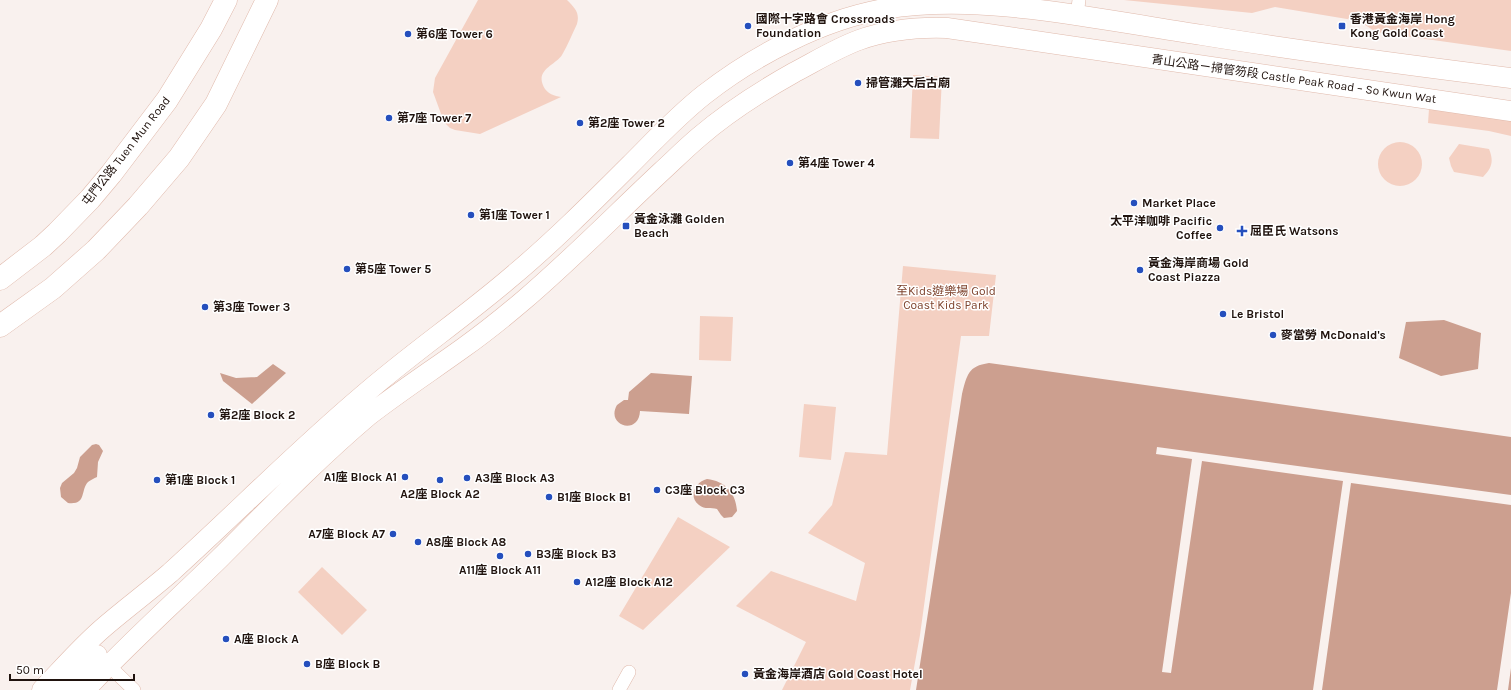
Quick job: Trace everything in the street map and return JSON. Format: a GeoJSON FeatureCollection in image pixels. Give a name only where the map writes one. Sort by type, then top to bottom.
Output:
{"type":"FeatureCollection","features":[{"type":"Feature","properties":{"kind":"highway","name":"屯門公路 Tuen Mun Road"},"geometry":{"type":"LineString","coordinates":[[0,279],[43,246],[57,233],[90,199],[111,174],[167,100],[207,35],[226,0]]}},
{"type":"Feature","properties":{"kind":"highway"},"geometry":{"type":"LineString","coordinates":[[0,326],[53,288],[96,250],[138,206],[179,158],[216,104],[267,0]]}},
{"type":"Feature","properties":{"kind":"main road"},"geometry":{"type":"LineString","coordinates":[[85,690],[97,655],[103,628],[171,572],[308,443],[364,394],[513,276],[564,230],[678,117],[706,93],[737,71],[797,38],[860,15],[885,9],[925,4],[952,3],[1078,8],[1206,36],[1409,66],[1511,78]]}},
{"type":"Feature","properties":{"kind":"main road","name":"青山公路－掃管笏段 Castle Peak Road – So Kwun Wat"},"geometry":{"type":"LineString","coordinates":[[97,655],[172,604],[334,446],[369,416],[464,347],[524,300],[580,250],[698,138],[739,106],[780,81],[835,51],[860,40],[879,34],[928,28],[947,28],[1511,111]]}},
{"type":"Feature","properties":{"kind":"main road"},"geometry":{"type":"LineString","coordinates":[[42,690],[97,655]]}},
{"type":"Feature","properties":{"kind":"main road"},"geometry":{"type":"LineString","coordinates":[[63,690],[97,655]]}},
{"type":"Feature","properties":{"kind":"street"},"geometry":{"type":"LineString","coordinates":[[97,655],[134,690]]}},
{"type":"Feature","properties":{"kind":"street"},"geometry":{"type":"LineString","coordinates":[[619,690],[629,672]]}},
{"type":"Feature","properties":{"kind":"green space"},"geometry":{"type":"Polygon","coordinates":[[[478,0],[567,0],[574,8],[578,17],[577,24],[562,55],[547,69],[542,77],[542,82],[545,89],[556,96],[561,97],[480,134],[450,128],[444,122],[433,92],[435,78],[478,0]]]}},
{"type":"Feature","properties":{"kind":"green space"},"geometry":{"type":"Polygon","coordinates":[[[1124,0],[1511,0],[1511,51],[1376,32],[1359,21],[1275,7],[1252,13],[1124,0]]]}},
{"type":"Feature","properties":{"kind":"green space"},"geometry":{"type":"Polygon","coordinates":[[[913,75],[942,77],[939,139],[910,138],[913,75]]]}},
{"type":"Feature","properties":{"kind":"green space"},"geometry":{"type":"Polygon","coordinates":[[[1429,109],[1511,120],[1511,136],[1489,131],[1428,123],[1429,109]]]}},
{"type":"Feature","properties":{"kind":"green space"},"geometry":{"type":"Polygon","coordinates":[[[1400,142],[1412,146],[1418,152],[1422,164],[1418,176],[1412,182],[1400,186],[1388,182],[1382,176],[1378,164],[1382,152],[1388,146],[1400,142]]]}},
{"type":"Feature","properties":{"kind":"green space"},"geometry":{"type":"Polygon","coordinates":[[[1459,144],[1489,149],[1492,161],[1488,171],[1483,177],[1454,172],[1449,158],[1459,144]]]}},
{"type":"Feature","properties":{"kind":"green space","name":"至Kids遊樂場 Gold Coast Kids Park"},"geometry":{"type":"Polygon","coordinates":[[[903,266],[996,275],[989,336],[961,336],[920,635],[910,690],[782,690],[806,642],[736,606],[771,571],[856,601],[865,563],[808,533],[832,505],[845,452],[887,455],[903,266]]]}},
{"type":"Feature","properties":{"kind":"green space"},"geometry":{"type":"Polygon","coordinates":[[[700,316],[733,317],[731,361],[699,360],[700,316]]]}},
{"type":"Feature","properties":{"kind":"green space"},"geometry":{"type":"Polygon","coordinates":[[[804,404],[836,407],[831,460],[799,457],[804,404]]]}},
{"type":"Feature","properties":{"kind":"green space"},"geometry":{"type":"Polygon","coordinates":[[[678,517],[730,547],[643,630],[619,616],[678,517]]]}},
{"type":"Feature","properties":{"kind":"green space"},"geometry":{"type":"Polygon","coordinates":[[[322,567],[367,610],[342,635],[298,592],[322,567]]]}},
{"type":"Feature","properties":{"kind":"shaded area"},"geometry":{"type":"Polygon","coordinates":[[[1444,320],[1481,333],[1478,369],[1441,376],[1399,358],[1406,322],[1444,320]]]}},
{"type":"Feature","properties":{"kind":"shaded area"},"geometry":{"type":"Polygon","coordinates":[[[989,363],[1511,437],[1511,690],[916,690],[962,394],[965,382],[970,372],[977,366],[989,363]]]}},
{"type":"Feature","properties":{"kind":"shaded area"},"geometry":{"type":"Polygon","coordinates":[[[273,364],[286,373],[252,404],[223,381],[220,373],[236,378],[257,377],[273,364]]]}},
{"type":"Feature","properties":{"kind":"shaded area"},"geometry":{"type":"Polygon","coordinates":[[[651,373],[692,376],[689,414],[640,411],[638,419],[634,424],[629,426],[619,423],[615,418],[617,405],[624,400],[628,400],[629,392],[651,373]]]}},
{"type":"Feature","properties":{"kind":"shaded area"},"geometry":{"type":"Polygon","coordinates":[[[92,445],[99,445],[103,451],[98,462],[97,477],[88,482],[81,500],[74,503],[68,503],[61,497],[60,488],[62,483],[74,473],[80,457],[92,445]]]}},
{"type":"Feature","properties":{"kind":"shaded area"},"geometry":{"type":"Polygon","coordinates":[[[707,479],[719,482],[732,493],[737,511],[732,517],[724,518],[717,509],[704,507],[696,502],[694,498],[694,490],[699,483],[707,479]]]}},
{"type":"Feature","properties":{"kind":"pier"},"geometry":{"type":"Polygon","coordinates":[[[1157,447],[1511,495],[1511,505],[1351,483],[1322,690],[1313,690],[1343,481],[1202,461],[1171,673],[1162,672],[1192,459],[1156,454],[1157,447]]]}},
{"type":"Feature","properties":{"kind":"pier"},"geometry":{"type":"Polygon","coordinates":[[[1511,593],[1511,668],[1508,690],[1497,690],[1511,593]]]}},
{"type":"Feature","properties":{"kind":"place","name":"國際十字路會 Crossroads Foundation"},"geometry":{"type":"Point","coordinates":[748,26]}},
{"type":"Feature","properties":{"kind":"place","name":"香港黃金海岸 Hong Kong Gold Coast"},"geometry":{"type":"Point","coordinates":[1342,26]}},
{"type":"Feature","properties":{"kind":"place","name":"第6座 Tower 6"},"geometry":{"type":"Point","coordinates":[408,34]}},
{"type":"Feature","properties":{"kind":"place","name":"掃管灘天后古廟"},"geometry":{"type":"Point","coordinates":[858,83]}},
{"type":"Feature","properties":{"kind":"place","name":"第7座 Tower 7"},"geometry":{"type":"Point","coordinates":[389,118]}},
{"type":"Feature","properties":{"kind":"place","name":"第2座 Tower 2"},"geometry":{"type":"Point","coordinates":[580,123]}},
{"type":"Feature","properties":{"kind":"place","name":"第4座 Tower 4"},"geometry":{"type":"Point","coordinates":[790,163]}},
{"type":"Feature","properties":{"kind":"place","name":"Market Place"},"geometry":{"type":"Point","coordinates":[1134,203]}},
{"type":"Feature","properties":{"kind":"place","name":"第1座 Tower 1"},"geometry":{"type":"Point","coordinates":[471,215]}},
{"type":"Feature","properties":{"kind":"place","name":"黃金泳灘 Golden Beach"},"geometry":{"type":"Point","coordinates":[626,226]}},
{"type":"Feature","properties":{"kind":"place","name":"太平洋咖啡 Pacific Coffee"},"geometry":{"type":"Point","coordinates":[1220,228]}},
{"type":"Feature","properties":{"kind":"place","name":"屈臣氏 Watsons"},"geometry":{"type":"Point","coordinates":[1242,231]}},
{"type":"Feature","properties":{"kind":"place","name":"第5座 Tower 5"},"geometry":{"type":"Point","coordinates":[347,269]}},
{"type":"Feature","properties":{"kind":"place","name":"黃金海岸商場 Gold Coast Piazza"},"geometry":{"type":"Point","coordinates":[1140,270]}},
{"type":"Feature","properties":{"kind":"place","name":"第3座 Tower 3"},"geometry":{"type":"Point","coordinates":[205,307]}},
{"type":"Feature","properties":{"kind":"place","name":"Le Bristol"},"geometry":{"type":"Point","coordinates":[1223,314]}},
{"type":"Feature","properties":{"kind":"place","name":"麥當勞 McDonald's"},"geometry":{"type":"Point","coordinates":[1273,335]}},
{"type":"Feature","properties":{"kind":"place","name":"第2座 Block 2"},"geometry":{"type":"Point","coordinates":[211,415]}},
{"type":"Feature","properties":{"kind":"place","name":"A1座 Block A1"},"geometry":{"type":"Point","coordinates":[405,477]}},
{"type":"Feature","properties":{"kind":"place","name":"A3座 Block A3"},"geometry":{"type":"Point","coordinates":[467,478]}},
{"type":"Feature","properties":{"kind":"place","name":"第1座 Block 1"},"geometry":{"type":"Point","coordinates":[157,480]}},
{"type":"Feature","properties":{"kind":"place","name":"A2座 Block A2"},"geometry":{"type":"Point","coordinates":[440,480]}},
{"type":"Feature","properties":{"kind":"place","name":"C3座 Block C3"},"geometry":{"type":"Point","coordinates":[657,490]}},
{"type":"Feature","properties":{"kind":"place","name":"B1座 Block B1"},"geometry":{"type":"Point","coordinates":[549,497]}},
{"type":"Feature","properties":{"kind":"place","name":"A7座 Block A7"},"geometry":{"type":"Point","coordinates":[393,534]}},
{"type":"Feature","properties":{"kind":"place","name":"A8座 Block A8"},"geometry":{"type":"Point","coordinates":[418,542]}},
{"type":"Feature","properties":{"kind":"place","name":"B3座 Block B3"},"geometry":{"type":"Point","coordinates":[528,554]}},
{"type":"Feature","properties":{"kind":"place","name":"A11座 Block A11"},"geometry":{"type":"Point","coordinates":[500,556]}},
{"type":"Feature","properties":{"kind":"place","name":"A12座 Block A12"},"geometry":{"type":"Point","coordinates":[577,582]}},
{"type":"Feature","properties":{"kind":"place","name":"A座 Block A"},"geometry":{"type":"Point","coordinates":[226,639]}},
{"type":"Feature","properties":{"kind":"place","name":"B座 Block B"},"geometry":{"type":"Point","coordinates":[307,664]}},
{"type":"Feature","properties":{"kind":"place","name":"黃金海岸酒店 Gold Coast Hotel"},"geometry":{"type":"Point","coordinates":[745,674]}}]}
